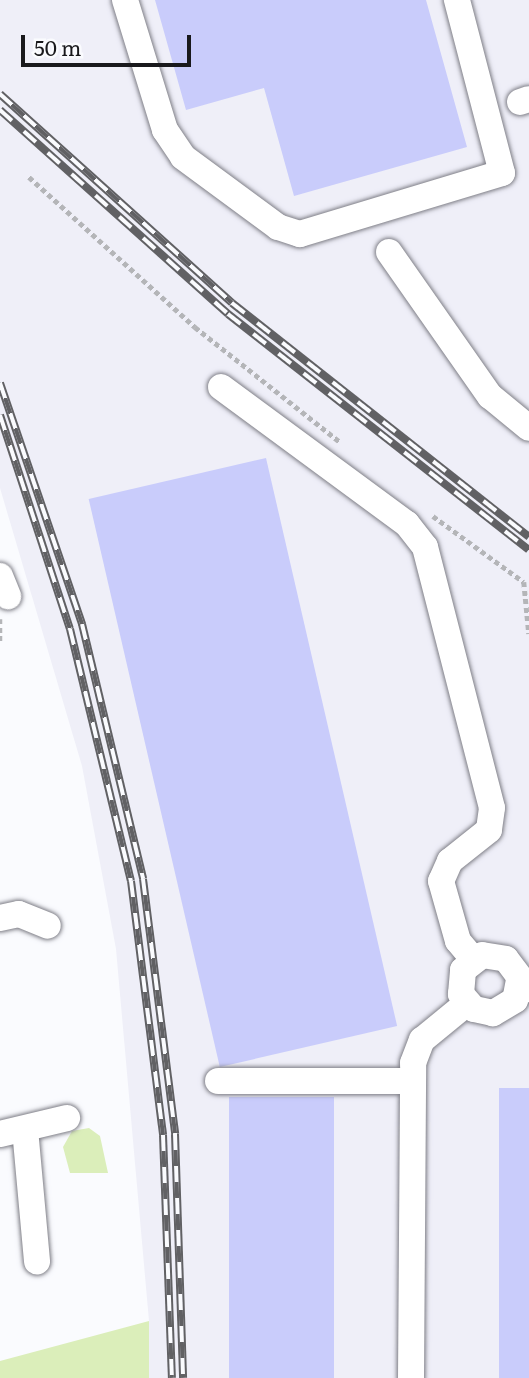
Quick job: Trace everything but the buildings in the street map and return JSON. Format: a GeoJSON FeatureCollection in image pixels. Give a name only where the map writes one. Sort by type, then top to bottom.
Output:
{"type":"FeatureCollection","features":[{"type":"Feature","properties":{"kind":"street"},"geometry":{"type":"LineString","coordinates":[[125,0],[165,130],[183,157],[278,227],[300,234],[502,173],[457,0]]}},
{"type":"Feature","properties":{"kind":"street"},"geometry":{"type":"LineString","coordinates":[[389,252],[490,396],[529,428]]}},
{"type":"Feature","properties":{"kind":"street"},"geometry":{"type":"LineString","coordinates":[[221,387],[408,524],[425,547],[492,808],[489,830],[450,861],[441,881],[458,941],[473,959]]}},
{"type":"Feature","properties":{"kind":"street"},"geometry":{"type":"LineString","coordinates":[[0,918],[19,914],[48,926]]}},
{"type":"Feature","properties":{"kind":"street"},"geometry":{"type":"LineString","coordinates":[[497,955],[513,966],[524,984],[515,1000],[502,1010],[483,1013],[467,1003],[460,980],[473,959],[497,955]]}},
{"type":"Feature","properties":{"kind":"street"},"geometry":{"type":"LineString","coordinates":[[411,1378],[412,1081],[422,1040],[467,1003]]}},
{"type":"Feature","properties":{"kind":"street"},"geometry":{"type":"LineString","coordinates":[[218,1081],[412,1081]]}},
{"type":"Feature","properties":{"kind":"street"},"geometry":{"type":"LineString","coordinates":[[37,1261],[12,1132],[67,1118]]}},
{"type":"Feature","properties":{"kind":"path"},"geometry":{"type":"LineString","coordinates":[[29,177],[195,327],[343,444]]}},
{"type":"Feature","properties":{"kind":"path"},"geometry":{"type":"LineString","coordinates":[[428,512],[524,582],[529,634]]}},
{"type":"Feature","properties":{"kind":"path"},"geometry":{"type":"LineString","coordinates":[[0,642],[3,597]]}},
{"type":"Feature","properties":{"kind":"shaded area"},"geometry":{"type":"Polygon","coordinates":[[[0,0],[529,0],[529,1378],[149,1378],[149,1321],[116,949],[82,766],[0,488],[0,0]]]}},
{"type":"Feature","properties":{"kind":"green space"},"geometry":{"type":"Polygon","coordinates":[[[89,1128],[100,1136],[108,1173],[70,1173],[63,1147],[72,1131],[89,1128]]]}},
{"type":"Feature","properties":{"kind":"green space"},"geometry":{"type":"Polygon","coordinates":[[[149,1321],[149,1378],[0,1378],[0,1361],[149,1321]]]}},
{"type":"Feature","properties":{"kind":"railway"},"geometry":{"type":"LineString","coordinates":[[0,94],[232,303],[529,537]]}},
{"type":"Feature","properties":{"kind":"railway"},"geometry":{"type":"LineString","coordinates":[[0,110],[228,314],[529,550]]}},
{"type":"Feature","properties":{"kind":"railway"},"geometry":{"type":"LineString","coordinates":[[0,383],[82,624],[143,879],[175,1134],[183,1378]]}},
{"type":"Feature","properties":{"kind":"railway"},"geometry":{"type":"LineString","coordinates":[[0,415],[70,629],[131,881],[163,1135],[172,1378]]}}]}
